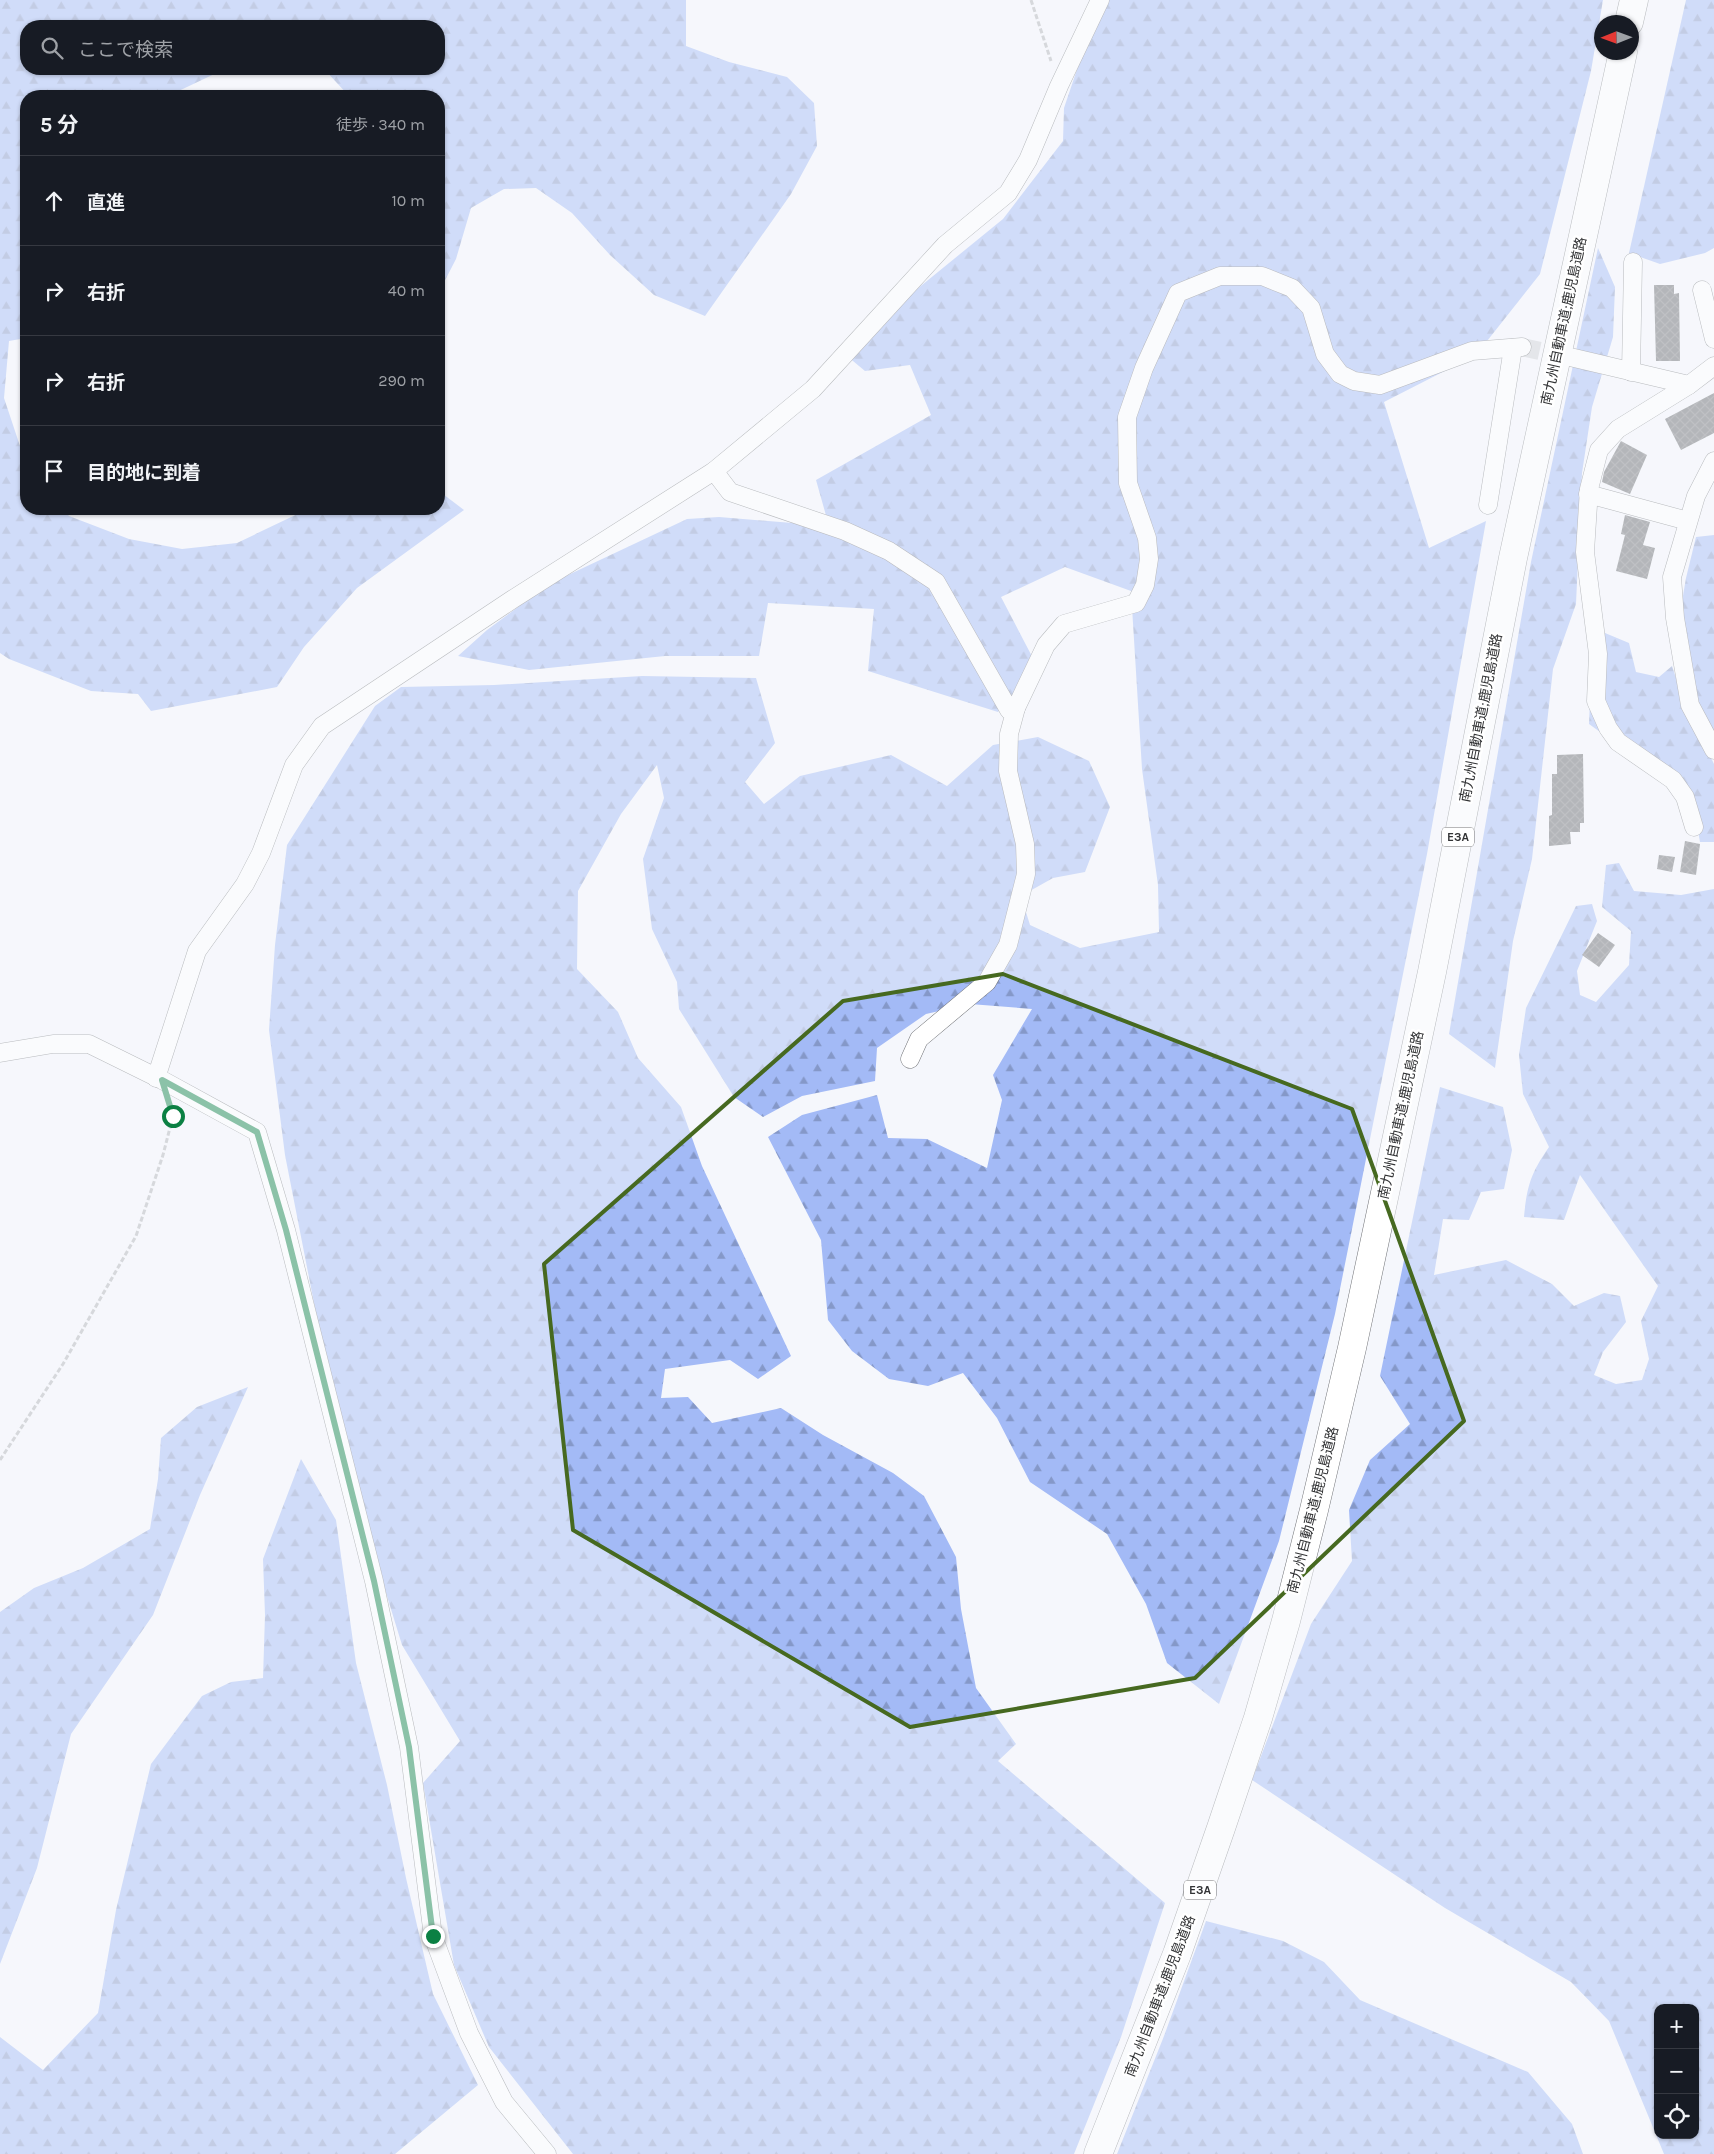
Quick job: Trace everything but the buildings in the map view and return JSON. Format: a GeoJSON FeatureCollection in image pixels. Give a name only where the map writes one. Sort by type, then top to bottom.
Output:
{"type":"FeatureCollection","features":[{"type":"Feature","properties":{"kind":"highway"},"geometry":{"type":"LineString","coordinates":[[1631,15],[1634,0]]}},
{"type":"Feature","properties":{"kind":"highway","name":"南九州自動車道;鹿児島道路"},"geometry":{"type":"LineString","coordinates":[[1098,2154],[1177,1954],[1249,1745],[1286,1621],[1354,1338],[1432,972],[1513,558],[1621,60]]}},
{"type":"Feature","properties":{"kind":"street"},"geometry":{"type":"LineString","coordinates":[[159,1079],[196,951],[245,884],[262,853],[294,765],[322,726],[513,599],[714,471],[813,388],[945,245],[1008,193],[1028,160],[1059,86],[1100,0]]}},
{"type":"Feature","properties":{"kind":"street"},"geometry":{"type":"LineString","coordinates":[[1632,372],[1633,262]]}},
{"type":"Feature","properties":{"kind":"street"},"geometry":{"type":"LineString","coordinates":[[910,1059],[919,1039],[987,982],[1008,945],[1026,874],[1025,844],[1008,771],[1008,734],[1016,708],[1046,645],[1064,624],[1136,603],[1145,584],[1148,559],[1147,538],[1128,483],[1127,417],[1144,368],[1178,293],[1220,276],[1262,276],[1292,288],[1311,308],[1325,354],[1340,374],[1354,381],[1380,385],[1472,351],[1518,347],[1488,505]]}},
{"type":"Feature","properties":{"kind":"street"},"geometry":{"type":"LineString","coordinates":[[1702,290],[1714,339]]}},
{"type":"Feature","properties":{"kind":"street"},"geometry":{"type":"LineString","coordinates":[[1570,358],[1689,385]]}},
{"type":"Feature","properties":{"kind":"street"},"geometry":{"type":"LineString","coordinates":[[1694,827],[1685,797],[1673,780],[1618,742],[1608,728],[1596,701],[1598,654],[1585,552],[1588,494],[1599,450],[1618,429],[1689,385],[1714,366]]}},
{"type":"Feature","properties":{"kind":"street"},"geometry":{"type":"LineString","coordinates":[[1714,461],[1696,496],[1672,577],[1675,618],[1690,704],[1714,750]]}},
{"type":"Feature","properties":{"kind":"street"},"geometry":{"type":"LineString","coordinates":[[714,471],[730,492],[845,531],[889,551],[936,582],[1009,710],[1016,708]]}},
{"type":"Feature","properties":{"kind":"street"},"geometry":{"type":"LineString","coordinates":[[1588,494],[1688,521]]}},
{"type":"Feature","properties":{"kind":"street"},"geometry":{"type":"LineString","coordinates":[[0,1053],[53,1044],[89,1044],[257,1132],[289,1240],[374,1581],[409,1747],[433,1936],[469,2033],[504,2102],[547,2154]]}},
{"type":"Feature","properties":{"kind":"path"},"geometry":{"type":"LineString","coordinates":[[1031,0],[1059,86]]}},
{"type":"Feature","properties":{"kind":"path"},"geometry":{"type":"LineString","coordinates":[[0,1460],[63,1364],[136,1236],[163,1155],[173,1116],[159,1079]]}},
{"type":"Feature","properties":{"kind":"highlighted area"},"geometry":{"type":"Polygon","coordinates":[[[1003,974],[1352,1109],[1464,1421],[1195,1678],[910,1727],[573,1530],[544,1264],[843,1001],[1003,974]]]}},
{"type":"Feature","properties":{"kind":"green space"},"geometry":{"type":"Polygon","coordinates":[[[0,0],[686,0],[686,46],[729,62],[787,77],[814,103],[817,146],[791,194],[705,316],[654,295],[610,255],[572,213],[536,188],[504,189],[471,208],[456,259],[445,280],[445,90],[343,90],[330,75],[445,75],[445,20],[20,20],[20,75],[212,75],[181,90],[20,90],[20,339],[9,341],[4,398],[20,446],[20,515],[68,515],[129,539],[182,549],[237,543],[295,515],[445,515],[445,496],[464,510],[357,588],[304,647],[277,687],[151,711],[138,694],[91,691],[9,659],[0,653],[0,0]]]}},
{"type":"Feature","properties":{"kind":"green space"},"geometry":{"type":"Polygon","coordinates":[[[1098,0],[1603,0],[1600,15],[1594,15],[1594,53],[1591,71],[1540,274],[1476,355],[1384,402],[1429,548],[1486,521],[1427,854],[1335,1314],[1279,1541],[1219,1704],[1167,1663],[1146,1604],[1107,1534],[1030,1482],[997,1418],[963,1373],[928,1386],[889,1379],[852,1351],[828,1320],[821,1240],[768,1137],[802,1115],[877,1095],[888,1138],[927,1139],[987,1168],[1002,1100],[993,1075],[1032,1009],[970,1004],[926,1014],[877,1048],[875,1081],[802,1096],[763,1117],[734,1097],[679,1009],[677,982],[652,929],[643,859],[664,798],[657,765],[621,814],[578,891],[577,969],[618,1012],[638,1058],[681,1107],[702,1166],[791,1356],[758,1379],[730,1360],[665,1369],[661,1398],[688,1397],[712,1423],[781,1408],[823,1435],[893,1473],[924,1496],[956,1557],[961,1609],[976,1688],[1016,1744],[998,1761],[1165,1903],[1121,2037],[1074,2154],[573,2154],[489,2047],[454,1965],[423,1783],[460,1741],[402,1645],[344,1456],[285,1155],[269,1030],[275,945],[287,845],[375,706],[401,687],[494,685],[642,676],[756,678],[775,743],[745,782],[764,804],[800,776],[891,755],[947,786],[993,745],[1038,737],[1089,761],[1110,807],[1085,872],[1053,878],[1021,896],[1030,925],[1080,948],[1159,932],[1158,885],[1142,769],[1131,591],[1065,567],[1001,597],[1037,666],[998,712],[868,671],[874,609],[768,603],[759,656],[665,656],[529,670],[458,656],[487,630],[549,584],[687,519],[719,517],[829,526],[816,480],[931,415],[910,365],[865,371],[841,351],[1003,219],[1063,141],[1064,108],[1092,25],[1098,0]]]}},
{"type":"Feature","properties":{"kind":"green space"},"geometry":{"type":"Polygon","coordinates":[[[1686,0],[1714,0],[1714,248],[1705,253],[1660,264],[1629,253],[1686,0]]]}},
{"type":"Feature","properties":{"kind":"green space"},"geometry":{"type":"Polygon","coordinates":[[[1598,248],[1615,287],[1613,337],[1592,407],[1582,473],[1576,604],[1553,669],[1532,859],[1513,941],[1495,1068],[1449,1034],[1531,562],[1598,248]]]}},
{"type":"Feature","properties":{"kind":"green space"},"geometry":{"type":"Polygon","coordinates":[[[1714,535],[1714,741],[1704,723],[1677,631],[1686,578],[1696,537],[1714,535]]]}},
{"type":"Feature","properties":{"kind":"green space"},"geometry":{"type":"Polygon","coordinates":[[[1593,628],[1629,643],[1636,672],[1659,677],[1672,666],[1685,705],[1714,764],[1714,842],[1700,842],[1692,798],[1589,724],[1593,628]]]}},
{"type":"Feature","properties":{"kind":"green space"},"geometry":{"type":"Polygon","coordinates":[[[1619,863],[1634,891],[1681,895],[1714,889],[1714,2154],[1664,2154],[1658,2139],[1699,2139],[1699,2004],[1654,2004],[1654,2130],[1609,2021],[1571,1982],[1445,1908],[1252,1780],[1311,1624],[1352,1561],[1349,1510],[1370,1460],[1410,1424],[1380,1376],[1440,1087],[1503,1107],[1512,1150],[1504,1189],[1481,1192],[1469,1220],[1443,1219],[1434,1275],[1506,1260],[1552,1284],[1574,1306],[1604,1293],[1620,1296],[1626,1322],[1603,1352],[1594,1375],[1616,1384],[1642,1380],[1649,1359],[1641,1321],[1658,1286],[1580,1175],[1564,1220],[1524,1217],[1531,1180],[1538,1164],[1549,1147],[1523,1094],[1519,1055],[1526,1008],[1576,906],[1592,904],[1597,921],[1577,971],[1580,995],[1596,1002],[1629,965],[1631,931],[1602,907],[1606,865],[1619,863]]]}},
{"type":"Feature","properties":{"kind":"green space"},"geometry":{"type":"Polygon","coordinates":[[[248,1387],[200,1495],[153,1615],[71,1734],[37,1868],[0,1964],[0,1612],[34,1588],[83,1568],[150,1529],[158,1479],[161,1438],[197,1407],[248,1387]]]}},
{"type":"Feature","properties":{"kind":"green space"},"geometry":{"type":"Polygon","coordinates":[[[301,1459],[336,1520],[356,1663],[387,1785],[433,1994],[478,2085],[395,2154],[0,2154],[0,2037],[43,2070],[98,2013],[116,1910],[151,1764],[202,1696],[231,1682],[263,1678],[265,1615],[263,1559],[301,1459]]]}},
{"type":"Feature","properties":{"kind":"green space"},"geometry":{"type":"Polygon","coordinates":[[[1206,1921],[1283,1941],[1324,1962],[1360,2000],[1528,2072],[1572,2124],[1583,2154],[1117,2154],[1164,2036],[1206,1921]]]}},
{"type":"Feature","properties":{"kind":"tunnel"},"geometry":{"type":"LineString","coordinates":[[1522,347],[1567,357]]}},
{"type":"Feature","properties":{"kind":"route"},"geometry":{"type":"LineString","coordinates":[[173,1116],[162,1080],[257,1132],[286,1230],[316,1345],[374,1581],[409,1747],[433,1936]]}}]}
